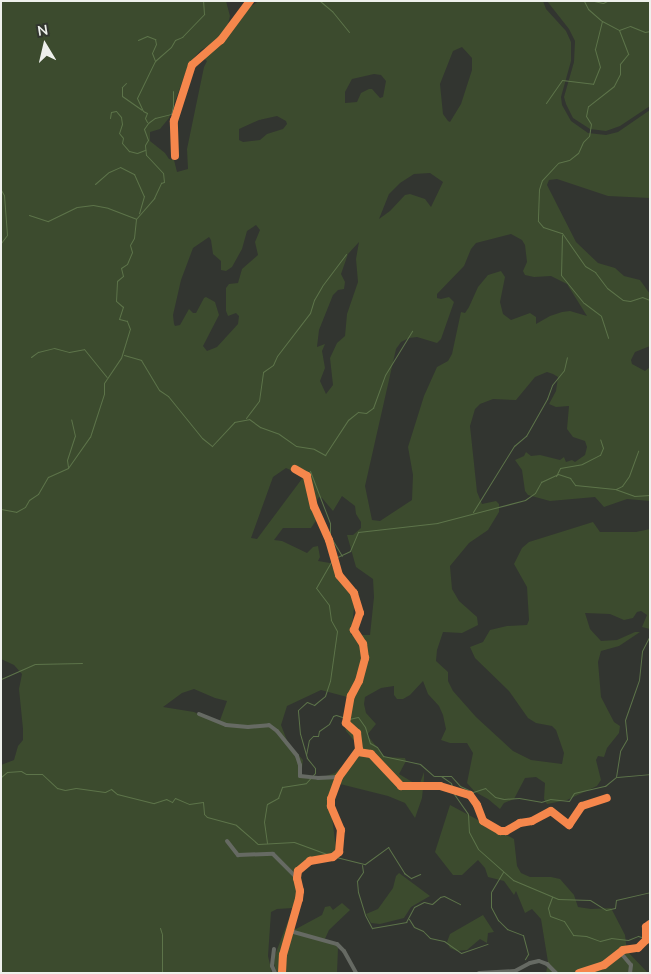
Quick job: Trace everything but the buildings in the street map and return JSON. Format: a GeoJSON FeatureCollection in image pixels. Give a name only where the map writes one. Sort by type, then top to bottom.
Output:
{"type":"FeatureCollection","features":[{"type":"Feature","properties":{"kind":"street"},"geometry":{"type":"LineString","coordinates":[[175,156],[174,121],[192,64],[221,40],[250,1]]}},
{"type":"Feature","properties":{"kind":"street"},"geometry":{"type":"LineString","coordinates":[[282,973],[282,960],[300,891],[297,878],[298,871],[305,864],[314,860],[334,857],[338,854],[341,830],[331,802],[339,777],[358,752],[357,733],[346,722],[351,696],[359,681],[365,658],[363,644],[354,630],[359,609],[353,591],[340,575],[329,540],[314,507],[307,476],[295,469]]}},
{"type":"Feature","properties":{"kind":"street"},"geometry":{"type":"LineString","coordinates":[[199,714],[226,725],[248,727],[269,725],[278,731],[297,756],[300,765],[300,776],[318,778],[339,777]]}},
{"type":"Feature","properties":{"kind":"street"},"geometry":{"type":"LineString","coordinates":[[358,752],[371,754],[401,786],[440,786],[470,795],[478,805],[481,819],[500,831],[506,831],[520,823],[532,822],[551,811],[569,825],[582,806],[607,798]]}},
{"type":"Feature","properties":{"kind":"street"},"geometry":{"type":"LineString","coordinates":[[227,841],[238,855],[273,854],[297,878]]}},
{"type":"Feature","properties":{"kind":"street"},"geometry":{"type":"LineString","coordinates":[[579,973],[604,965],[620,952],[637,948],[645,942],[646,927],[650,924]]}},
{"type":"Feature","properties":{"kind":"street"},"geometry":{"type":"LineString","coordinates":[[290,931],[337,944],[344,951],[356,973]]}},
{"type":"Feature","properties":{"kind":"street"},"geometry":{"type":"LineString","coordinates":[[274,949],[272,966],[275,973]]}},
{"type":"Feature","properties":{"kind":"street"},"geometry":{"type":"LineString","coordinates":[[620,952],[631,965],[630,973]]}},
{"type":"Feature","properties":{"kind":"street"},"geometry":{"type":"LineString","coordinates":[[479,973],[515,970],[530,963],[539,962],[547,964],[556,973]]}},
{"type":"Feature","properties":{"kind":"green space"},"geometry":{"type":"Polygon","coordinates":[[[1,1],[226,1],[230,16],[226,32],[219,40],[201,50],[189,63],[169,118],[160,129],[150,132],[150,141],[165,153],[169,159],[174,160],[177,172],[188,169],[187,149],[204,67],[207,61],[203,58],[221,43],[244,11],[259,1],[543,1],[546,9],[566,31],[571,42],[571,61],[561,97],[562,105],[571,121],[588,133],[606,135],[618,132],[650,110],[650,198],[608,196],[557,179],[549,180],[547,185],[576,242],[598,263],[615,268],[624,276],[640,280],[650,294],[650,346],[635,352],[631,360],[632,364],[645,371],[650,367],[650,501],[627,499],[604,507],[595,497],[550,501],[528,495],[525,491],[522,470],[515,460],[524,456],[526,452],[531,456],[540,455],[560,460],[564,457],[566,462],[572,460],[575,462],[585,455],[587,447],[585,441],[573,437],[567,429],[569,406],[556,407],[549,404],[556,391],[558,377],[553,374],[547,372],[535,377],[516,400],[493,399],[480,404],[475,409],[470,426],[477,492],[482,504],[496,501],[499,504],[499,512],[488,530],[469,543],[450,566],[452,589],[459,601],[477,617],[478,625],[462,633],[443,632],[437,650],[436,661],[448,672],[448,681],[453,691],[476,717],[513,751],[531,760],[562,764],[564,753],[556,730],[552,726],[536,723],[528,718],[509,691],[475,658],[470,647],[483,642],[490,630],[507,626],[527,625],[529,620],[527,587],[514,564],[522,548],[529,542],[593,522],[600,532],[636,532],[650,529],[650,629],[642,627],[647,615],[641,611],[637,612],[633,618],[624,620],[610,614],[585,613],[590,629],[601,641],[617,640],[635,632],[640,632],[619,646],[601,651],[598,662],[601,697],[614,722],[620,726],[619,733],[607,748],[604,757],[598,756],[596,760],[601,780],[597,786],[567,800],[547,804],[544,799],[545,783],[536,777],[525,778],[514,799],[504,803],[500,809],[488,799],[475,792],[467,783],[473,753],[467,743],[450,743],[441,740],[446,729],[443,715],[439,706],[428,694],[423,681],[410,695],[403,699],[397,699],[394,695],[394,686],[381,688],[365,697],[366,713],[376,724],[367,735],[385,757],[405,758],[406,761],[399,774],[419,786],[424,772],[422,798],[415,818],[405,803],[388,796],[340,784],[330,802],[336,848],[332,854],[315,858],[301,871],[302,892],[294,928],[296,929],[322,915],[325,907],[330,906],[333,910],[342,903],[350,910],[329,930],[324,941],[335,944],[338,948],[337,973],[277,973],[274,964],[275,955],[293,908],[277,909],[271,912],[268,956],[272,973],[1,973],[1,765],[14,760],[18,746],[23,740],[23,729],[19,689],[22,674],[14,665],[1,659],[1,1]],[[462,47],[453,51],[440,84],[443,114],[450,122],[461,104],[472,70],[472,58],[462,47]],[[374,74],[352,79],[345,92],[345,103],[357,102],[361,93],[369,89],[372,89],[380,98],[383,97],[386,81],[381,75],[374,74]],[[277,116],[259,120],[239,129],[239,140],[243,142],[260,140],[267,134],[283,129],[287,124],[286,121],[277,116]],[[430,173],[414,174],[400,183],[389,194],[379,219],[390,211],[405,195],[410,194],[425,199],[431,207],[443,182],[430,173]],[[256,225],[247,231],[242,249],[232,267],[226,271],[221,270],[221,261],[213,254],[209,237],[193,248],[181,280],[173,315],[175,326],[180,325],[189,309],[196,313],[204,298],[206,297],[215,302],[219,315],[203,346],[207,351],[217,347],[238,324],[239,316],[236,313],[228,316],[226,311],[226,288],[229,284],[238,283],[242,269],[258,255],[255,242],[260,230],[256,225]],[[511,234],[476,243],[471,249],[464,266],[437,294],[437,298],[449,297],[454,302],[441,339],[437,343],[417,337],[409,338],[401,342],[396,349],[365,486],[372,520],[380,521],[412,500],[413,475],[408,447],[424,396],[437,367],[448,361],[452,354],[461,312],[465,313],[478,287],[488,275],[501,271],[505,277],[500,302],[503,314],[511,320],[530,313],[536,317],[536,324],[562,312],[570,311],[587,316],[567,284],[551,276],[534,277],[525,275],[523,271],[527,262],[525,245],[522,240],[511,234]],[[359,242],[348,254],[341,274],[345,282],[344,289],[338,290],[333,295],[319,330],[317,347],[325,344],[322,351],[325,368],[320,381],[326,394],[333,385],[330,358],[337,343],[345,336],[347,314],[358,282],[356,259],[359,242]],[[286,468],[273,477],[251,538],[257,539],[304,476],[286,468]],[[342,496],[333,511],[319,497],[314,504],[317,519],[311,528],[283,528],[274,540],[282,541],[307,553],[313,547],[318,546],[320,557],[318,561],[330,563],[340,580],[351,592],[354,608],[351,635],[370,635],[374,597],[373,579],[356,567],[347,535],[353,535],[361,528],[361,522],[356,514],[355,506],[342,496]],[[194,689],[182,693],[163,707],[194,712],[219,723],[227,701],[194,689]],[[321,690],[287,706],[281,725],[288,743],[303,760],[301,777],[323,777],[335,773],[353,756],[357,744],[346,731],[343,715],[351,698],[321,690]]]}},
{"type":"Feature","properties":{"kind":"green space"},"geometry":{"type":"Polygon","coordinates":[[[547,1],[650,1],[650,106],[620,126],[606,131],[590,129],[573,118],[564,97],[574,62],[575,41],[569,29],[547,1]]]}},
{"type":"Feature","properties":{"kind":"green space"},"geometry":{"type":"Polygon","coordinates":[[[450,805],[514,839],[517,866],[521,873],[530,877],[560,879],[574,895],[578,907],[591,909],[611,908],[625,935],[627,951],[648,973],[546,973],[548,962],[541,919],[532,909],[525,913],[516,891],[514,895],[504,881],[488,877],[485,868],[478,860],[462,875],[453,875],[435,852],[450,805]]]}},
{"type":"Feature","properties":{"kind":"green space"},"geometry":{"type":"Polygon","coordinates":[[[399,873],[430,896],[411,907],[404,918],[380,924],[371,923],[366,914],[378,909],[393,888],[396,876],[399,873]]]}},
{"type":"Feature","properties":{"kind":"green space"},"geometry":{"type":"Polygon","coordinates":[[[483,915],[494,932],[488,933],[487,943],[480,939],[467,950],[457,951],[450,948],[447,942],[450,934],[483,915]]]}},
{"type":"Feature","properties":{"kind":"waterway"},"geometry":{"type":"LineString","coordinates":[[147,122],[145,118],[147,113],[143,111],[137,98],[155,61],[204,14],[203,1]]}},
{"type":"Feature","properties":{"kind":"waterway"},"geometry":{"type":"LineString","coordinates":[[320,1],[332,11],[349,32]]}},
{"type":"Feature","properties":{"kind":"waterway"},"geometry":{"type":"LineString","coordinates":[[584,1],[588,9],[602,21],[619,30],[628,54],[620,64],[620,74],[614,86],[588,106],[586,116],[591,124],[589,136],[583,142],[578,153],[569,160],[558,163],[542,180],[539,189],[538,221],[543,227],[562,233],[585,266],[595,272],[607,288],[623,300],[630,301],[642,297],[650,300]]}},
{"type":"Feature","properties":{"kind":"waterway"},"geometry":{"type":"LineString","coordinates":[[594,1],[603,3],[607,1]]}},
{"type":"Feature","properties":{"kind":"waterway"},"geometry":{"type":"LineString","coordinates":[[546,103],[562,80],[593,84],[600,67],[595,49],[602,21]]}},
{"type":"Feature","properties":{"kind":"waterway"},"geometry":{"type":"LineString","coordinates":[[619,30],[630,26],[645,32],[650,31]]}},
{"type":"Feature","properties":{"kind":"waterway"},"geometry":{"type":"LineString","coordinates":[[138,40],[147,36],[155,39],[156,44],[152,53],[155,61]]}},
{"type":"Feature","properties":{"kind":"waterway"},"geometry":{"type":"LineString","coordinates":[[126,83],[122,87],[122,96],[142,110]]}},
{"type":"Feature","properties":{"kind":"waterway"},"geometry":{"type":"LineString","coordinates":[[1,509],[16,512],[25,507],[29,500],[38,494],[48,477],[68,468],[90,437],[104,394],[104,383],[121,358],[130,329],[127,321],[119,319],[123,307],[116,301],[117,281],[123,276],[121,268],[127,264],[132,252],[130,245],[134,238],[136,219],[154,198],[161,183],[164,182],[163,173],[146,155],[145,145],[148,140],[144,129],[155,118],[171,114],[173,91]]}},
{"type":"Feature","properties":{"kind":"waterway"},"geometry":{"type":"LineString","coordinates":[[110,118],[111,112],[116,111],[121,117],[122,124],[119,133],[123,138],[122,143],[129,151],[137,153],[145,150]]}},
{"type":"Feature","properties":{"kind":"waterway"},"geometry":{"type":"LineString","coordinates":[[95,184],[109,172],[120,167],[134,174],[144,196],[139,213]]}},
{"type":"Feature","properties":{"kind":"waterway"},"geometry":{"type":"LineString","coordinates":[[1,190],[4,195],[7,235],[1,243]]}},
{"type":"Feature","properties":{"kind":"waterway"},"geometry":{"type":"LineString","coordinates":[[29,215],[48,221],[77,207],[93,205],[108,208],[136,219]]}},
{"type":"Feature","properties":{"kind":"waterway"},"geometry":{"type":"LineString","coordinates":[[562,235],[561,275],[584,303],[601,316],[608,338]]}},
{"type":"Feature","properties":{"kind":"waterway"},"geometry":{"type":"LineString","coordinates":[[246,418],[259,401],[263,372],[273,365],[277,356],[310,313],[314,300],[322,286],[346,254]]}},
{"type":"Feature","properties":{"kind":"waterway"},"geometry":{"type":"LineString","coordinates":[[124,355],[141,360],[159,390],[168,396],[202,438],[212,446],[234,422],[249,419],[260,427],[279,434],[296,446],[314,449],[325,455],[348,420],[358,412],[366,413],[373,408],[385,375],[412,331]]}},
{"type":"Feature","properties":{"kind":"waterway"},"geometry":{"type":"LineString","coordinates":[[31,357],[38,352],[54,348],[69,352],[84,349],[107,377]]}},
{"type":"Feature","properties":{"kind":"waterway"},"geometry":{"type":"LineString","coordinates":[[473,512],[514,446],[526,436],[547,399],[552,385],[564,370],[567,357]]}},
{"type":"Feature","properties":{"kind":"waterway"},"geometry":{"type":"LineString","coordinates":[[68,467],[67,460],[75,436],[71,419]]}},
{"type":"Feature","properties":{"kind":"waterway"},"geometry":{"type":"LineString","coordinates":[[556,476],[560,468],[582,464],[600,455],[603,448],[600,439]]}},
{"type":"Feature","properties":{"kind":"waterway"},"geometry":{"type":"LineString","coordinates":[[616,489],[622,486],[629,476],[638,451]]}},
{"type":"Feature","properties":{"kind":"waterway"},"geometry":{"type":"LineString","coordinates":[[310,471],[330,523],[330,536],[342,556]]}},
{"type":"Feature","properties":{"kind":"waterway"},"geometry":{"type":"LineString","coordinates":[[267,843],[264,822],[267,804],[278,798],[282,787],[306,783],[315,773],[315,768],[307,758],[300,734],[298,710],[307,702],[314,705],[325,696],[330,681],[337,631],[331,620],[329,605],[316,588],[333,559],[350,551],[358,532],[437,523],[525,500],[535,493],[541,482],[558,474],[570,478],[575,485],[615,489],[634,496],[650,495]]}},
{"type":"Feature","properties":{"kind":"waterway"},"geometry":{"type":"LineString","coordinates":[[349,719],[358,717],[365,727],[370,743],[377,747],[383,756],[420,764],[434,776],[451,776],[460,786],[473,792],[485,788],[495,797],[504,799],[519,798],[541,802],[550,799],[569,801],[574,793],[605,786],[616,777],[620,751],[627,739],[625,720],[639,680],[642,651],[650,635]]}},
{"type":"Feature","properties":{"kind":"waterway"},"geometry":{"type":"LineString","coordinates":[[1,679],[35,664],[82,663]]}},
{"type":"Feature","properties":{"kind":"waterway"},"geometry":{"type":"LineString","coordinates":[[306,755],[309,740],[313,736],[318,736],[319,731],[329,724],[333,716],[345,718]]}},
{"type":"Feature","properties":{"kind":"waterway"},"geometry":{"type":"LineString","coordinates":[[1,777],[7,772],[21,771],[26,774],[42,774],[57,788],[65,790],[76,788],[105,792],[111,789],[117,794],[154,803],[166,799],[172,802],[175,798],[189,804],[203,802],[204,814],[207,817],[236,825],[258,844],[294,842],[332,856]]}},
{"type":"Feature","properties":{"kind":"waterway"},"geometry":{"type":"LineString","coordinates":[[617,777],[650,774]]}},
{"type":"Feature","properties":{"kind":"waterway"},"geometry":{"type":"LineString","coordinates":[[441,776],[451,783],[454,794],[468,814],[469,832],[478,849],[513,880],[558,899],[590,900],[606,910],[615,908],[616,900],[650,892]]}},
{"type":"Feature","properties":{"kind":"waterway"},"geometry":{"type":"LineString","coordinates":[[336,857],[365,864],[388,847],[404,873],[411,878],[420,874]]}},
{"type":"Feature","properties":{"kind":"waterway"},"geometry":{"type":"LineString","coordinates":[[362,865],[363,872],[357,881],[358,892],[365,915],[372,928],[406,922],[414,907],[424,902],[432,904],[440,897],[444,896],[460,904]]}},
{"type":"Feature","properties":{"kind":"waterway"},"geometry":{"type":"LineString","coordinates":[[503,872],[491,892],[491,907],[498,920],[507,929],[523,935],[528,954],[525,959]]}},
{"type":"Feature","properties":{"kind":"waterway"},"geometry":{"type":"LineString","coordinates":[[552,897],[548,908],[550,916],[564,921],[573,935],[586,936],[600,941],[611,938],[628,940],[638,936],[645,938]]}},
{"type":"Feature","properties":{"kind":"waterway"},"geometry":{"type":"LineString","coordinates":[[409,919],[414,927],[423,931],[430,938],[444,941],[461,953],[487,944]]}},
{"type":"Feature","properties":{"kind":"waterway"},"geometry":{"type":"LineString","coordinates":[[160,928],[162,934],[162,973]]}},
{"type":"Feature","properties":{"kind":"cycle path"},"geometry":{"type":"LineString","coordinates":[[175,156],[174,121],[192,65],[221,40],[250,1]]}},
{"type":"Feature","properties":{"kind":"cycle path"},"geometry":{"type":"LineString","coordinates":[[282,973],[283,955],[299,899],[298,871],[310,861],[333,857],[339,852],[341,830],[331,806],[331,799],[339,777],[359,749],[357,733],[346,723],[351,696],[359,681],[365,658],[363,644],[354,630],[360,613],[354,593],[339,575],[329,540],[314,507],[307,476],[295,469]]}},
{"type":"Feature","properties":{"kind":"cycle path"},"geometry":{"type":"LineString","coordinates":[[358,752],[371,754],[401,786],[440,786],[470,795],[477,805],[483,821],[500,831],[506,831],[520,823],[532,821],[551,811],[569,825],[582,806],[607,798]]}},
{"type":"Feature","properties":{"kind":"cycle path"},"geometry":{"type":"LineString","coordinates":[[579,973],[604,965],[623,950],[638,948],[646,940],[646,927],[650,924]]}}]}
